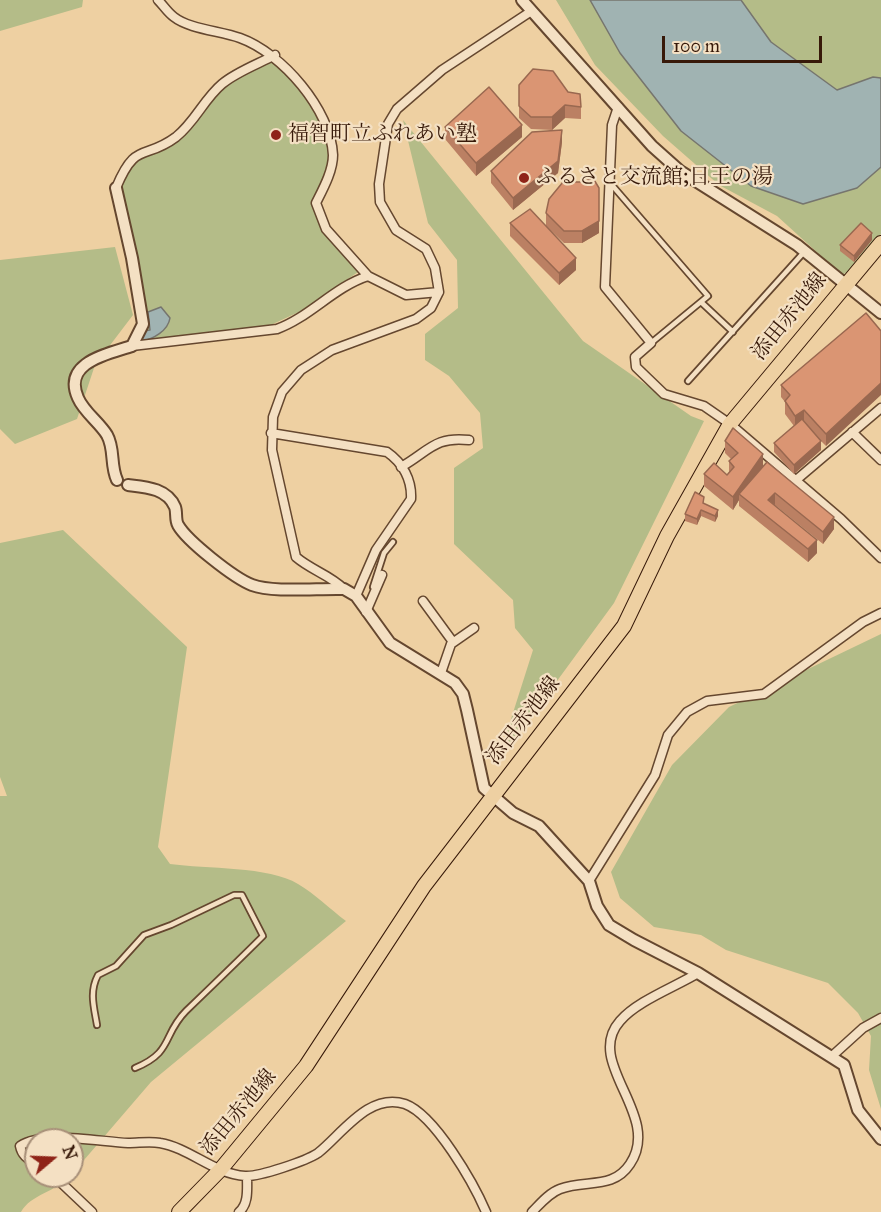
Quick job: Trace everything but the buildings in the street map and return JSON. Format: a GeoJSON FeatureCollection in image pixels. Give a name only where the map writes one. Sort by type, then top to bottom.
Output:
{"type":"FeatureCollection","features":[{"type":"Feature","properties":{"kind":"main road","name":"添田赤池線"},"geometry":{"type":"LineString","coordinates":[[179,1212],[221,1169],[306,1066],[424,886],[624,626],[667,536],[730,424],[845,282],[881,243]]}},
{"type":"Feature","properties":{"kind":"street"},"geometry":{"type":"LineString","coordinates":[[158,0],[175,18],[241,38],[275,56],[303,88],[327,126],[333,157],[329,176],[316,203],[327,229],[368,276],[381,280],[406,296],[439,292]]}},
{"type":"Feature","properties":{"kind":"street"},"geometry":{"type":"LineString","coordinates":[[522,0],[530,12],[652,146],[680,171],[805,251],[881,313]]}},
{"type":"Feature","properties":{"kind":"street"},"geometry":{"type":"LineString","coordinates":[[530,12],[442,70],[397,109],[388,124],[379,184],[383,212],[396,230],[426,249],[435,268],[439,292],[431,308],[416,319],[332,350],[301,370],[282,392],[273,417],[272,450],[296,557],[306,566],[335,580],[356,596],[368,607],[390,643],[455,683],[463,694],[484,788],[513,813],[539,826],[589,881],[597,906],[609,925],[698,973],[844,1065],[858,1110],[881,1139]]}},
{"type":"Feature","properties":{"kind":"street"},"geometry":{"type":"LineString","coordinates":[[132,346],[143,324],[132,258],[116,188],[124,168],[134,156],[174,138],[189,126],[222,84],[275,56]]}},
{"type":"Feature","properties":{"kind":"street"},"geometry":{"type":"LineString","coordinates":[[618,107],[612,125],[606,287],[651,343],[635,357],[636,367],[664,393],[704,406],[730,424],[795,482],[841,519],[881,558]]}},
{"type":"Feature","properties":{"kind":"street"},"geometry":{"type":"LineString","coordinates":[[344,589],[253,586],[220,567],[176,523],[176,509],[170,498],[156,489],[122,482],[111,469],[112,452],[107,436],[78,399],[75,383],[81,367],[89,360],[132,346],[277,329],[289,325],[354,280],[368,276]]}},
{"type":"Feature","properties":{"kind":"street"},"geometry":{"type":"LineString","coordinates":[[795,482],[881,408]]}},
{"type":"Feature","properties":{"kind":"street"},"geometry":{"type":"LineString","coordinates":[[852,432],[881,460]]}},
{"type":"Feature","properties":{"kind":"street"},"geometry":{"type":"LineString","coordinates":[[271,433],[387,452],[401,467],[410,482],[411,499],[376,550],[356,596]]}},
{"type":"Feature","properties":{"kind":"street"},"geometry":{"type":"LineString","coordinates":[[401,467],[429,451],[438,441],[453,438],[469,440]]}},
{"type":"Feature","properties":{"kind":"street"},"geometry":{"type":"LineString","coordinates":[[368,607],[382,575]]}},
{"type":"Feature","properties":{"kind":"street"},"geometry":{"type":"LineString","coordinates":[[423,601],[453,642]]}},
{"type":"Feature","properties":{"kind":"street"},"geometry":{"type":"LineString","coordinates":[[589,881],[655,775],[668,735],[687,712],[707,701],[764,694],[863,622],[881,613]]}},
{"type":"Feature","properties":{"kind":"street"},"geometry":{"type":"LineString","coordinates":[[441,673],[453,642],[474,628]]}},
{"type":"Feature","properties":{"kind":"street"},"geometry":{"type":"LineString","coordinates":[[532,1212],[552,1192],[574,1185],[614,1180],[632,1162],[638,1142],[639,1125],[614,1067],[610,1052],[612,1036],[619,1022],[631,1011],[698,973]]}},
{"type":"Feature","properties":{"kind":"street"},"geometry":{"type":"LineString","coordinates":[[831,1058],[862,1028],[881,1018]]}},
{"type":"Feature","properties":{"kind":"street"},"geometry":{"type":"LineString","coordinates":[[84,1139],[160,1143],[221,1169],[247,1176],[307,1160],[361,1113],[389,1103],[404,1104],[413,1108],[439,1133],[473,1184],[486,1212]]}},
{"type":"Feature","properties":{"kind":"street"},"geometry":{"type":"LineString","coordinates":[[24,1145],[20,1146],[24,1157]]}},
{"type":"Feature","properties":{"kind":"street"},"geometry":{"type":"LineString","coordinates":[[239,1212],[243,1209],[247,1196],[247,1176]]}},
{"type":"Feature","properties":{"kind":"street"},"geometry":{"type":"LineString","coordinates":[[67,1188],[92,1212]]}},
{"type":"Feature","properties":{"kind":"lane"},"geometry":{"type":"LineString","coordinates":[[611,184],[708,296],[651,343]]}},
{"type":"Feature","properties":{"kind":"lane"},"geometry":{"type":"LineString","coordinates":[[688,381],[805,251]]}},
{"type":"Feature","properties":{"kind":"lane"},"geometry":{"type":"LineString","coordinates":[[701,302],[733,332]]}},
{"type":"Feature","properties":{"kind":"lane"},"geometry":{"type":"LineString","coordinates":[[368,607],[384,553],[393,542]]}},
{"type":"Feature","properties":{"kind":"lane"},"geometry":{"type":"LineString","coordinates":[[98,1025],[92,998],[92,986],[98,975],[116,966],[144,935],[171,926],[234,895],[242,895],[263,936],[184,1013],[162,1053],[153,1061],[135,1068]]}},
{"type":"Feature","properties":{"kind":"green space"},"geometry":{"type":"Polygon","coordinates":[[[0,0],[83,0],[82,7],[0,31],[0,0]]]}},
{"type":"Feature","properties":{"kind":"green space"},"geometry":{"type":"Polygon","coordinates":[[[556,0],[881,0],[881,234],[851,270],[842,275],[777,216],[719,185],[663,136],[595,65],[556,0]]]}},
{"type":"Feature","properties":{"kind":"green space"},"geometry":{"type":"Polygon","coordinates":[[[275,55],[315,107],[333,157],[317,203],[327,229],[358,272],[301,311],[262,329],[141,344],[138,339],[143,324],[116,188],[125,168],[174,138],[221,84],[275,55]]]}},
{"type":"Feature","properties":{"kind":"green space"},"geometry":{"type":"Polygon","coordinates":[[[403,120],[583,341],[691,416],[704,421],[614,603],[497,763],[533,650],[515,628],[513,600],[454,544],[454,468],[483,448],[480,413],[449,376],[425,360],[425,334],[458,308],[457,260],[428,223],[403,120]]]}},
{"type":"Feature","properties":{"kind":"green space"},"geometry":{"type":"Polygon","coordinates":[[[115,247],[133,315],[95,365],[77,419],[15,444],[0,429],[0,260],[115,247]]]}},
{"type":"Feature","properties":{"kind":"green space"},"geometry":{"type":"Polygon","coordinates":[[[63,530],[187,647],[158,847],[170,864],[254,871],[286,878],[310,892],[346,921],[151,1082],[84,1160],[84,1128],[24,1128],[24,1188],[54,1188],[31,1201],[21,1212],[0,1212],[0,796],[7,796],[0,777],[0,543],[63,530]]]}},
{"type":"Feature","properties":{"kind":"green space"},"geometry":{"type":"Polygon","coordinates":[[[881,634],[881,1109],[869,1070],[871,1036],[858,1013],[828,983],[726,950],[701,935],[654,927],[620,898],[611,872],[672,765],[729,707],[881,634]]]}},
{"type":"Feature","properties":{"kind":"shaded area"},"geometry":{"type":"Polygon","coordinates":[[[590,0],[741,0],[771,42],[837,90],[873,77],[881,78],[881,167],[857,188],[803,204],[751,186],[681,131],[620,53],[590,0]]]}},
{"type":"Feature","properties":{"kind":"shaded area"},"geometry":{"type":"Polygon","coordinates":[[[161,307],[170,318],[169,323],[159,334],[142,341],[140,338],[144,331],[150,330],[148,312],[161,307]]]}},
{"type":"Feature","properties":{"kind":"place","name":"福智町立ふれあい塾"},"geometry":{"type":"Point","coordinates":[276,135]}},
{"type":"Feature","properties":{"kind":"place","name":"ふるさと交流館;日王の湯"},"geometry":{"type":"Point","coordinates":[524,178]}}]}
